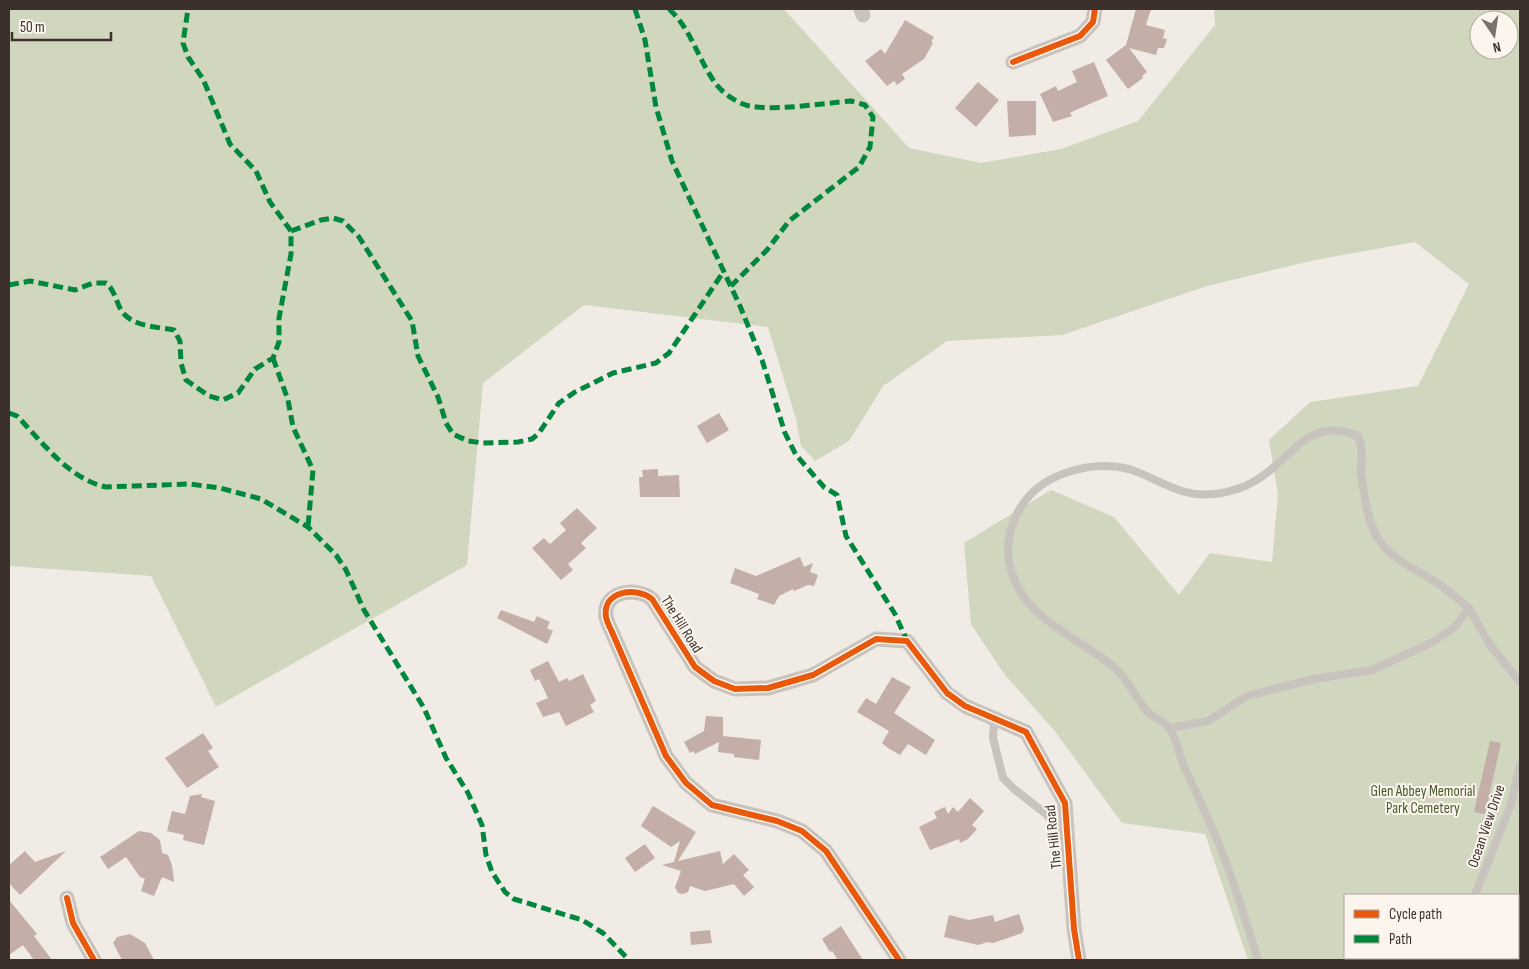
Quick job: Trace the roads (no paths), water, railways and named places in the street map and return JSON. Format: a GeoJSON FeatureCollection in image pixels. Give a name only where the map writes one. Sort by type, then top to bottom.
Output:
{"type":"FeatureCollection","features":[{"type":"Feature","properties":{"kind":"street"},"geometry":{"type":"LineString","coordinates":[[1014,62],[1080,36],[1093,22],[1095,9]]}},
{"type":"Feature","properties":{"kind":"street","name":"The Hill Road"},"geometry":{"type":"LineString","coordinates":[[899,960],[826,852],[802,831],[777,822],[712,805],[686,783],[666,756],[606,617],[607,610],[614,598],[626,591],[633,590],[647,595],[652,599],[695,667],[704,675],[724,686],[746,690],[768,688],[813,675],[876,639],[907,641],[947,693],[965,706],[994,720],[1026,732],[1065,803],[1074,930],[1079,960]]}},
{"type":"Feature","properties":{"kind":"street"},"geometry":{"type":"LineString","coordinates":[[67,898],[73,923],[94,960]]}},
{"type":"Feature","properties":{"kind":"lane"},"geometry":{"type":"LineString","coordinates":[[1258,960],[1220,848],[1181,760],[1170,728],[1148,713],[1118,671],[1030,607],[1016,587],[1008,559],[1008,536],[1018,513],[1031,494],[1054,477],[1099,465],[1129,469],[1186,492],[1211,494],[1226,492],[1250,484],[1265,474],[1288,452],[1312,435],[1335,429],[1348,432],[1358,436],[1362,446],[1361,473],[1372,531],[1387,551],[1407,567],[1442,586],[1469,608],[1490,645],[1520,682]]}},
{"type":"Feature","properties":{"kind":"lane"},"geometry":{"type":"LineString","coordinates":[[1170,728],[1208,721],[1247,696],[1314,679],[1372,670],[1432,642],[1455,628],[1469,608]]}},
{"type":"Feature","properties":{"kind":"lane"},"geometry":{"type":"LineString","coordinates":[[994,720],[993,738],[1003,778],[1046,814],[1068,841]]}},
{"type":"Feature","properties":{"kind":"lane","name":"Ocean View Drive"},"geometry":{"type":"LineString","coordinates":[[1475,894],[1518,785],[1520,765]]}},
{"type":"Feature","properties":{"kind":"park label","name":"Glen Abbey Memorial Park Cemetery"},"geometry":{"type":"Point","coordinates":[1423,800]}}]}
